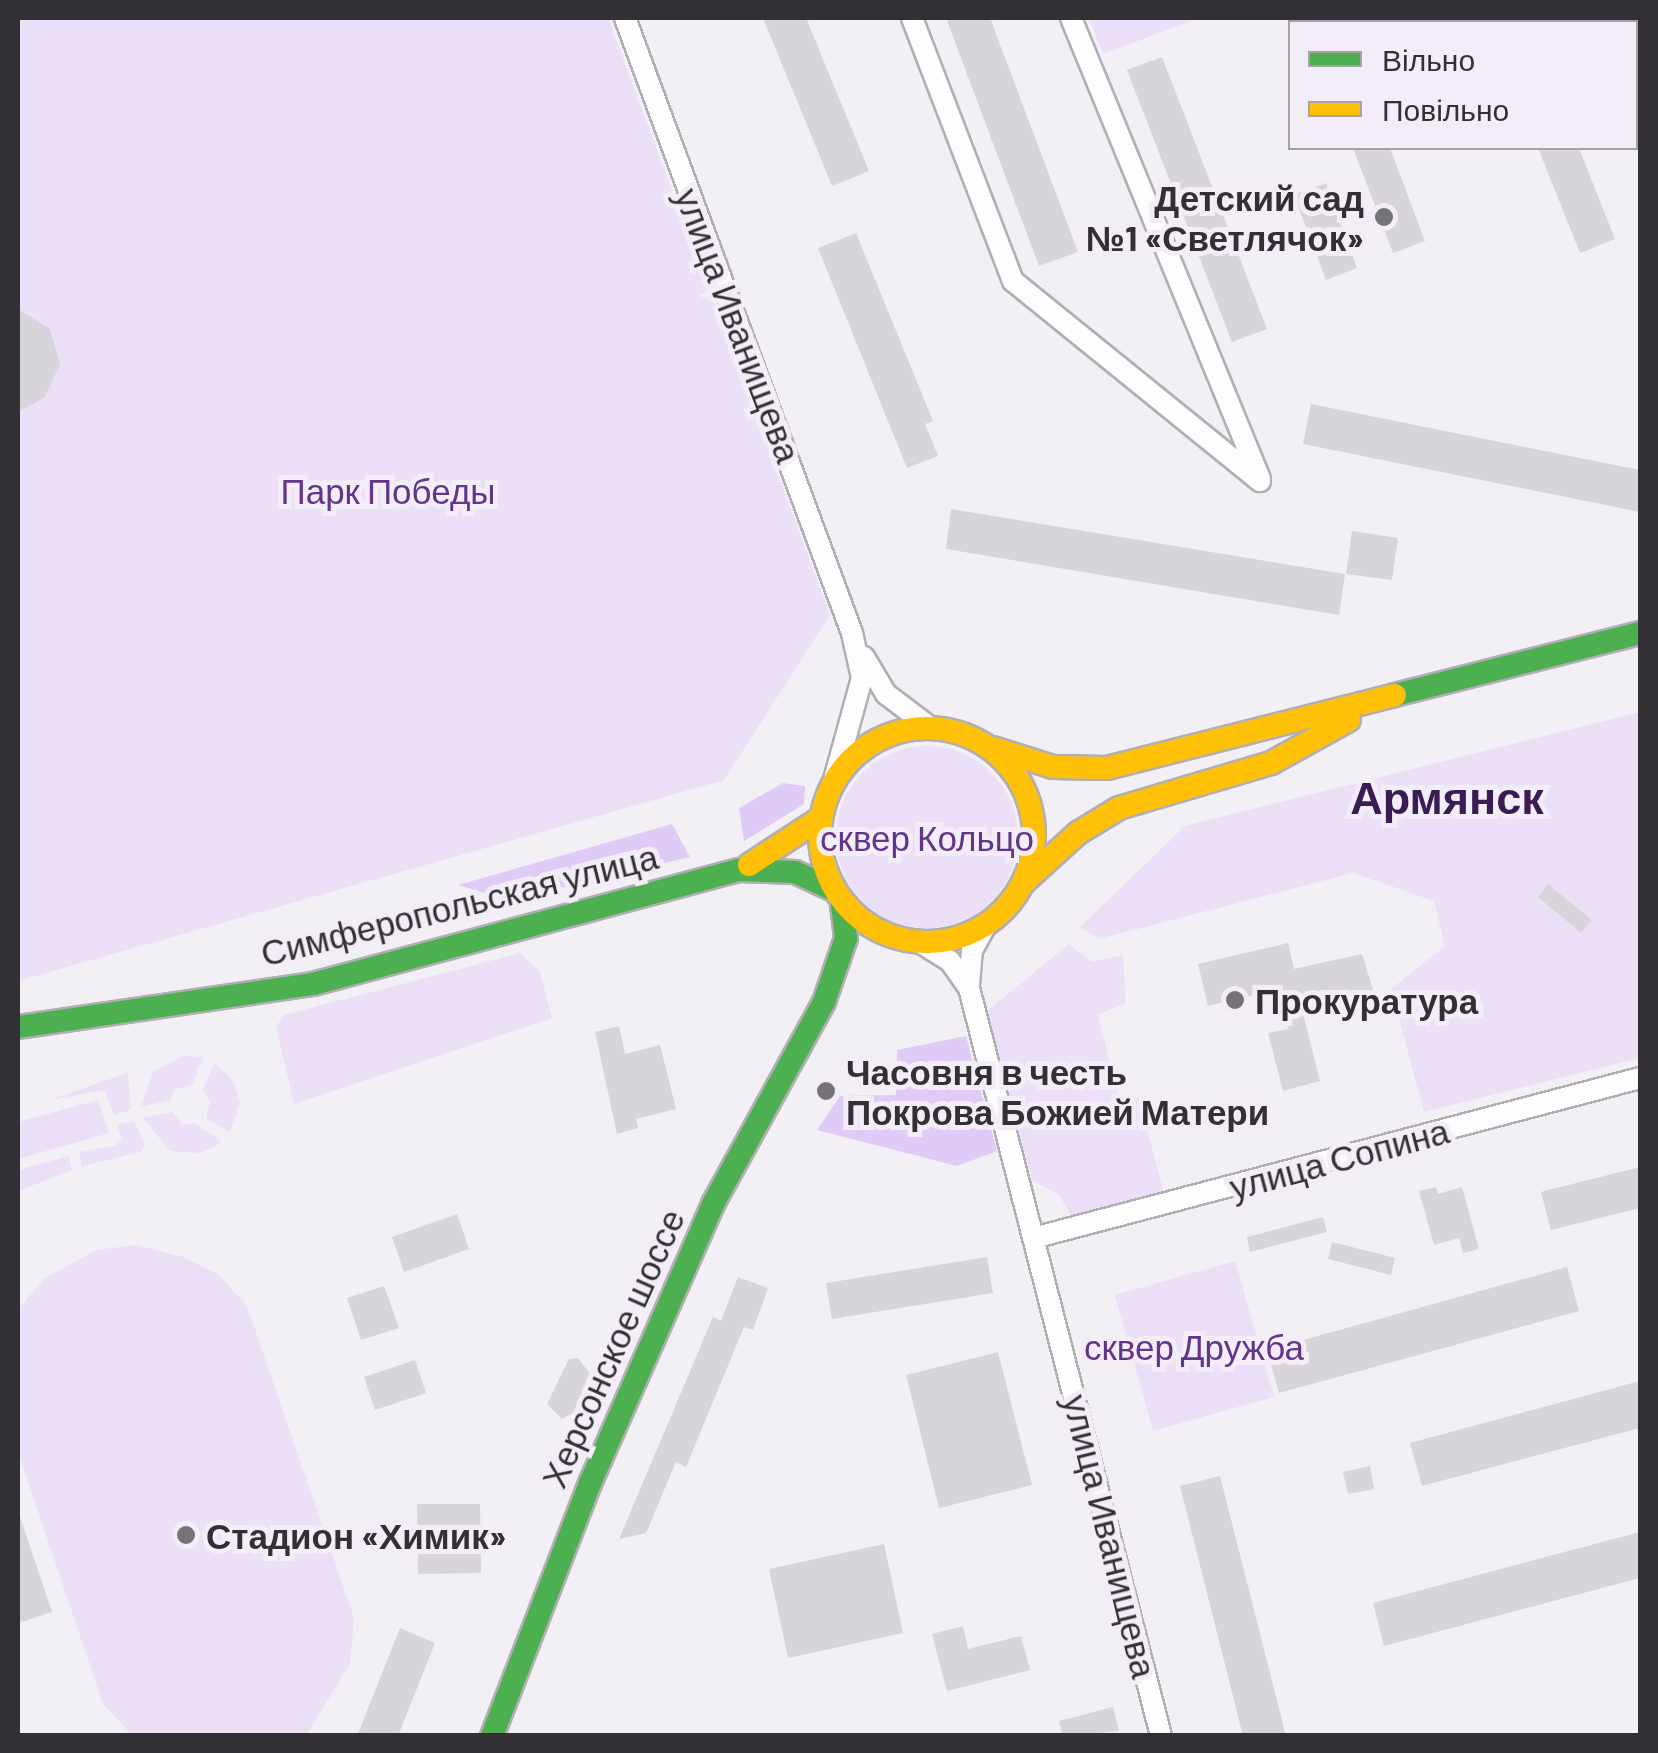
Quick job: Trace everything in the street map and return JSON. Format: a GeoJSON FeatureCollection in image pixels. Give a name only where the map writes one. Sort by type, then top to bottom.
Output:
{"type":"FeatureCollection","features":[{"type":"Feature","properties":{"kind":"main road"},"geometry":{"type":"LineString","coordinates":[[1394,696],[1271,764],[1119,808],[1078,833],[1024,882],[986,925],[966,936],[915,942],[872,927],[839,896],[822,856],[821,818],[833,783],[874,741],[931,728],[1053,767],[1107,768],[1640,633]]}},
{"type":"Feature","properties":{"kind":"main road"},"geometry":{"type":"LineString","coordinates":[[987,746],[1008,764],[1032,811],[1034,835],[1024,882]]}},
{"type":"Feature","properties":{"kind":"main road","name":"Симферопольская улица"},"geometry":{"type":"LineString","coordinates":[[18,1027],[314,984],[739,870],[796,840],[821,818]]}},
{"type":"Feature","properties":{"kind":"main road","name":"Симферопольская улица"},"geometry":{"type":"LineString","coordinates":[[739,870],[795,872],[839,896]]}},
{"type":"Feature","properties":{"kind":"main road","name":"Херсонское шоссе"},"geometry":{"type":"LineString","coordinates":[[492,1736],[590,1481],[713,1204],[824,1002],[846,938],[839,896]]}},
{"type":"Feature","properties":{"kind":"main road","name":"Херсонское шоссе"},"geometry":{"type":"LineString","coordinates":[[824,1002],[870,958],[915,942]]}},
{"type":"Feature","properties":{"kind":"street","name":"улица Иванищева"},"geometry":{"type":"LineString","coordinates":[[625,18],[852,633],[862,678],[833,783]]}},
{"type":"Feature","properties":{"kind":"street"},"geometry":{"type":"LineString","coordinates":[[912,18],[1013,281],[1260,481],[1071,18]]}},
{"type":"Feature","properties":{"kind":"street","name":"улица Иванищева"},"geometry":{"type":"LineString","coordinates":[[852,633],[886,694],[931,728]]}},
{"type":"Feature","properties":{"kind":"street","name":"улица Иванищева"},"geometry":{"type":"LineString","coordinates":[[986,925],[972,950],[969,988],[1161,1736]]}},
{"type":"Feature","properties":{"kind":"street","name":"улица Иванищева"},"geometry":{"type":"LineString","coordinates":[[915,942],[950,961],[969,988]]}},
{"type":"Feature","properties":{"kind":"street","name":"улица Сопина"},"geometry":{"type":"LineString","coordinates":[[1036,1237],[1640,1078]]}},
{"type":"Feature","properties":{"kind":"green space","name":"Парк Победы"},"geometry":{"type":"Polygon","coordinates":[[[18,18],[608,18],[830,615],[724,780],[18,981],[18,18]]]}},
{"type":"Feature","properties":{"kind":"green space"},"geometry":{"type":"Polygon","coordinates":[[[1089,18],[1199,18],[1103,54],[1089,18]]]}},
{"type":"Feature","properties":{"kind":"green space"},"geometry":{"type":"Polygon","coordinates":[[[1640,712],[1640,1058],[1424,1112],[1391,989],[1445,946],[1434,901],[1353,873],[1099,939],[1080,927],[1185,826],[1640,712]]]}},
{"type":"Feature","properties":{"kind":"green space","name":"сквер Кольцо"},"geometry":{"type":"Polygon","coordinates":[[[927,746],[962,753],[991,773],[1011,802],[1018,837],[1011,872],[991,901],[962,921],[927,928],[892,921],[863,901],[843,872],[836,837],[843,802],[863,773],[892,753],[927,746]]]}},
{"type":"Feature","properties":{"kind":"green space"},"geometry":{"type":"Polygon","coordinates":[[[1069,944],[1092,962],[1123,955],[1126,1003],[1098,1015],[1120,1103],[1139,1097],[1164,1194],[1072,1217],[1059,1195],[1032,1180],[987,1011],[1069,944]]]}},
{"type":"Feature","properties":{"kind":"green space"},"geometry":{"type":"Polygon","coordinates":[[[520,953],[540,972],[552,1018],[294,1104],[276,1027],[284,1015],[520,953]]]}},
{"type":"Feature","properties":{"kind":"green space"},"geometry":{"type":"Polygon","coordinates":[[[182,1056],[203,1057],[192,1085],[176,1089],[170,1100],[141,1107],[153,1072],[182,1056]]]}},
{"type":"Feature","properties":{"kind":"green space"},"geometry":{"type":"Polygon","coordinates":[[[214,1063],[233,1080],[240,1103],[230,1133],[206,1118],[210,1102],[203,1090],[214,1063]]]}},
{"type":"Feature","properties":{"kind":"green space"},"geometry":{"type":"Polygon","coordinates":[[[128,1073],[131,1110],[114,1115],[104,1090],[49,1100],[128,1073]]]}},
{"type":"Feature","properties":{"kind":"green space"},"geometry":{"type":"Polygon","coordinates":[[[98,1100],[109,1133],[18,1159],[18,1122],[98,1100]]]}},
{"type":"Feature","properties":{"kind":"green space"},"geometry":{"type":"Polygon","coordinates":[[[172,1112],[183,1125],[194,1123],[222,1142],[201,1153],[170,1151],[143,1118],[172,1112]]]}},
{"type":"Feature","properties":{"kind":"green space"},"geometry":{"type":"Polygon","coordinates":[[[134,1121],[145,1145],[141,1152],[82,1166],[79,1152],[114,1146],[122,1140],[117,1125],[134,1121]]]}},
{"type":"Feature","properties":{"kind":"green space"},"geometry":{"type":"Polygon","coordinates":[[[69,1156],[72,1170],[18,1191],[18,1173],[25,1168],[69,1156]]]}},
{"type":"Feature","properties":{"kind":"green space","name":"Стадион «Химик»"},"geometry":{"type":"Polygon","coordinates":[[[136,1245],[183,1257],[219,1275],[247,1306],[354,1618],[350,1664],[306,1735],[132,1735],[103,1704],[18,1452],[18,1309],[45,1278],[96,1250],[136,1245]]]}},
{"type":"Feature","properties":{"kind":"green space","name":"сквер Дружба"},"geometry":{"type":"Polygon","coordinates":[[[1235,1261],[1274,1397],[1153,1431],[1115,1295],[1235,1261]]]}},
{"type":"Feature","properties":{"kind":"shaded area"},"geometry":{"type":"Polygon","coordinates":[[[783,783],[805,786],[804,804],[744,841],[739,808],[783,783]]]}},
{"type":"Feature","properties":{"kind":"shaded area"},"geometry":{"type":"Polygon","coordinates":[[[672,824],[690,857],[509,900],[458,885],[672,824]]]}},
{"type":"Feature","properties":{"kind":"shaded area"},"geometry":{"type":"Polygon","coordinates":[[[966,1036],[997,1151],[957,1166],[817,1130],[840,1096],[896,1095],[897,1050],[966,1036]]]}},
{"type":"Feature","properties":{"kind":"building"},"geometry":{"type":"Polygon","coordinates":[[[763,18],[806,18],[869,171],[832,186],[763,18]]]}},
{"type":"Feature","properties":{"kind":"building"},"geometry":{"type":"Polygon","coordinates":[[[946,18],[990,18],[1078,252],[1039,266],[946,18]]]}},
{"type":"Feature","properties":{"kind":"building"},"geometry":{"type":"Polygon","coordinates":[[[1162,57],[1267,329],[1232,342],[1127,70],[1162,57]]]}},
{"type":"Feature","properties":{"kind":"building"},"geometry":{"type":"Polygon","coordinates":[[[1354,150],[1391,150],[1425,241],[1393,253],[1354,150]]]}},
{"type":"Feature","properties":{"kind":"building"},"geometry":{"type":"Polygon","coordinates":[[[1539,150],[1580,150],[1615,239],[1580,253],[1539,150]]]}},
{"type":"Feature","properties":{"kind":"building"},"geometry":{"type":"Polygon","coordinates":[[[1326,183],[1357,268],[1326,280],[1294,195],[1326,183]]]}},
{"type":"Feature","properties":{"kind":"building"},"geometry":{"type":"Polygon","coordinates":[[[856,233],[933,421],[925,424],[938,456],[907,468],[818,248],[856,233]]]}},
{"type":"Feature","properties":{"kind":"building"},"geometry":{"type":"Polygon","coordinates":[[[18,309],[50,329],[60,364],[45,397],[18,412],[18,309]]]}},
{"type":"Feature","properties":{"kind":"building"},"geometry":{"type":"Polygon","coordinates":[[[1311,404],[1640,470],[1640,512],[1303,444],[1311,404]]]}},
{"type":"Feature","properties":{"kind":"building"},"geometry":{"type":"Polygon","coordinates":[[[951,509],[1345,574],[1339,615],[946,549],[951,509]]]}},
{"type":"Feature","properties":{"kind":"building"},"geometry":{"type":"Polygon","coordinates":[[[1352,531],[1398,538],[1392,580],[1346,574],[1352,531]]]}},
{"type":"Feature","properties":{"kind":"building"},"geometry":{"type":"Polygon","coordinates":[[[1548,884],[1592,920],[1581,933],[1538,897],[1548,884]]]}},
{"type":"Feature","properties":{"kind":"building"},"geometry":{"type":"Polygon","coordinates":[[[1288,943],[1294,969],[1362,954],[1375,996],[1303,1013],[1320,1081],[1283,1091],[1268,1033],[1288,1029],[1278,989],[1208,1006],[1198,964],[1288,943]]]}},
{"type":"Feature","properties":{"kind":"building"},"geometry":{"type":"Polygon","coordinates":[[[619,1026],[625,1054],[660,1045],[676,1109],[636,1119],[638,1128],[617,1134],[595,1032],[619,1026]]]}},
{"type":"Feature","properties":{"kind":"building"},"geometry":{"type":"Polygon","coordinates":[[[1640,1167],[1640,1208],[1551,1230],[1541,1192],[1640,1167]]]}},
{"type":"Feature","properties":{"kind":"building"},"geometry":{"type":"Polygon","coordinates":[[[1436,1187],[1438,1194],[1462,1187],[1479,1249],[1463,1253],[1459,1238],[1434,1245],[1419,1191],[1436,1187]]]}},
{"type":"Feature","properties":{"kind":"building"},"geometry":{"type":"Polygon","coordinates":[[[457,1214],[469,1249],[404,1272],[392,1237],[457,1214]]]}},
{"type":"Feature","properties":{"kind":"building"},"geometry":{"type":"Polygon","coordinates":[[[1323,1217],[1327,1232],[1250,1252],[1247,1237],[1323,1217]]]}},
{"type":"Feature","properties":{"kind":"building"},"geometry":{"type":"Polygon","coordinates":[[[1332,1242],[1395,1258],[1391,1275],[1328,1259],[1332,1242]]]}},
{"type":"Feature","properties":{"kind":"building"},"geometry":{"type":"Polygon","coordinates":[[[987,1257],[993,1293],[832,1319],[826,1283],[987,1257]]]}},
{"type":"Feature","properties":{"kind":"building"},"geometry":{"type":"Polygon","coordinates":[[[1567,1267],[1579,1311],[1279,1393],[1267,1350],[1567,1267]]]}},
{"type":"Feature","properties":{"kind":"building"},"geometry":{"type":"Polygon","coordinates":[[[738,1277],[768,1288],[753,1330],[744,1327],[686,1467],[676,1462],[646,1533],[619,1539],[713,1317],[721,1321],[738,1277]]]}},
{"type":"Feature","properties":{"kind":"building"},"geometry":{"type":"Polygon","coordinates":[[[384,1286],[399,1328],[361,1340],[347,1298],[384,1286]]]}},
{"type":"Feature","properties":{"kind":"building"},"geometry":{"type":"Polygon","coordinates":[[[998,1352],[1032,1485],[939,1508],[906,1375],[998,1352]]]}},
{"type":"Feature","properties":{"kind":"building"},"geometry":{"type":"Polygon","coordinates":[[[578,1358],[590,1374],[573,1413],[562,1419],[547,1404],[569,1359],[578,1358]]]}},
{"type":"Feature","properties":{"kind":"building"},"geometry":{"type":"Polygon","coordinates":[[[415,1360],[426,1393],[375,1410],[364,1377],[415,1360]]]}},
{"type":"Feature","properties":{"kind":"building"},"geometry":{"type":"Polygon","coordinates":[[[1640,1381],[1640,1428],[1422,1486],[1410,1443],[1640,1381]]]}},
{"type":"Feature","properties":{"kind":"building"},"geometry":{"type":"Polygon","coordinates":[[[1370,1466],[1374,1489],[1348,1494],[1343,1472],[1370,1466]]]}},
{"type":"Feature","properties":{"kind":"building"},"geometry":{"type":"Polygon","coordinates":[[[1220,1476],[1286,1736],[1243,1736],[1180,1486],[1220,1476]]]}},
{"type":"Feature","properties":{"kind":"building"},"geometry":{"type":"Polygon","coordinates":[[[417,1504],[480,1504],[481,1573],[418,1574],[417,1504]]]}},
{"type":"Feature","properties":{"kind":"building"},"geometry":{"type":"Polygon","coordinates":[[[18,1511],[52,1612],[18,1623],[18,1511]]]}},
{"type":"Feature","properties":{"kind":"building"},"geometry":{"type":"Polygon","coordinates":[[[1640,1532],[1640,1578],[1384,1646],[1373,1603],[1640,1532]]]}},
{"type":"Feature","properties":{"kind":"building"},"geometry":{"type":"Polygon","coordinates":[[[884,1544],[903,1633],[788,1658],[769,1569],[884,1544]]]}},
{"type":"Feature","properties":{"kind":"building"},"geometry":{"type":"Polygon","coordinates":[[[963,1626],[968,1649],[1021,1636],[1030,1670],[947,1691],[932,1634],[963,1626]]]}},
{"type":"Feature","properties":{"kind":"building"},"geometry":{"type":"Polygon","coordinates":[[[400,1628],[435,1643],[398,1736],[357,1736],[400,1628]]]}},
{"type":"Feature","properties":{"kind":"building"},"geometry":{"type":"Polygon","coordinates":[[[1113,1707],[1119,1731],[1063,1736],[1059,1721],[1113,1707]]]}},
{"type":"Feature","properties":{"kind":"traffic: fast"},"geometry":{"type":"LineString","coordinates":[[1395,695],[1640,633]]}},
{"type":"Feature","properties":{"kind":"traffic: fast"},"geometry":{"type":"LineString","coordinates":[[18,1027],[313,984],[739,870],[795,872],[836,891]]}},
{"type":"Feature","properties":{"kind":"traffic: fast"},"geometry":{"type":"LineString","coordinates":[[492,1736],[591,1481],[713,1204],[824,1002],[846,938],[841,900]]}},
{"type":"Feature","properties":{"kind":"traffic: slow"},"geometry":{"type":"LineString","coordinates":[[993,748],[1053,767],[1107,768],[1395,695]]}},
{"type":"Feature","properties":{"kind":"traffic: slow"},"geometry":{"type":"LineString","coordinates":[[1024,882],[1078,833],[1119,808],[1271,763],[1349,720]]}},
{"type":"Feature","properties":{"kind":"traffic: slow"},"geometry":{"type":"LineString","coordinates":[[927,728],[968,736],[1003,759],[1026,794],[1034,835],[1026,876],[1003,911],[968,934],[927,942],[886,934],[851,911],[828,876],[820,835],[828,794],[851,759],[886,736],[927,728]]}},
{"type":"Feature","properties":{"kind":"traffic: slow"},"geometry":{"type":"LineString","coordinates":[[749,865],[821,818]]}},
{"type":"Feature","properties":{"kind":"place","name":"Детский сад №1 «Светлячок»"},"geometry":{"type":"Point","coordinates":[1384,217]}},
{"type":"Feature","properties":{"kind":"place","name":"Прокуратура"},"geometry":{"type":"Point","coordinates":[1235,1000]}},
{"type":"Feature","properties":{"kind":"place","name":"Часовня в честь Покрова Божией Матери"},"geometry":{"type":"Point","coordinates":[826,1091]}},
{"type":"Feature","properties":{"kind":"place","name":"Стадион «Химик»"},"geometry":{"type":"Point","coordinates":[186,1535]}},
{"type":"Feature","properties":{"kind":"district","name":"Армянск"},"geometry":{"type":"Point","coordinates":[1447,797]}}]}
